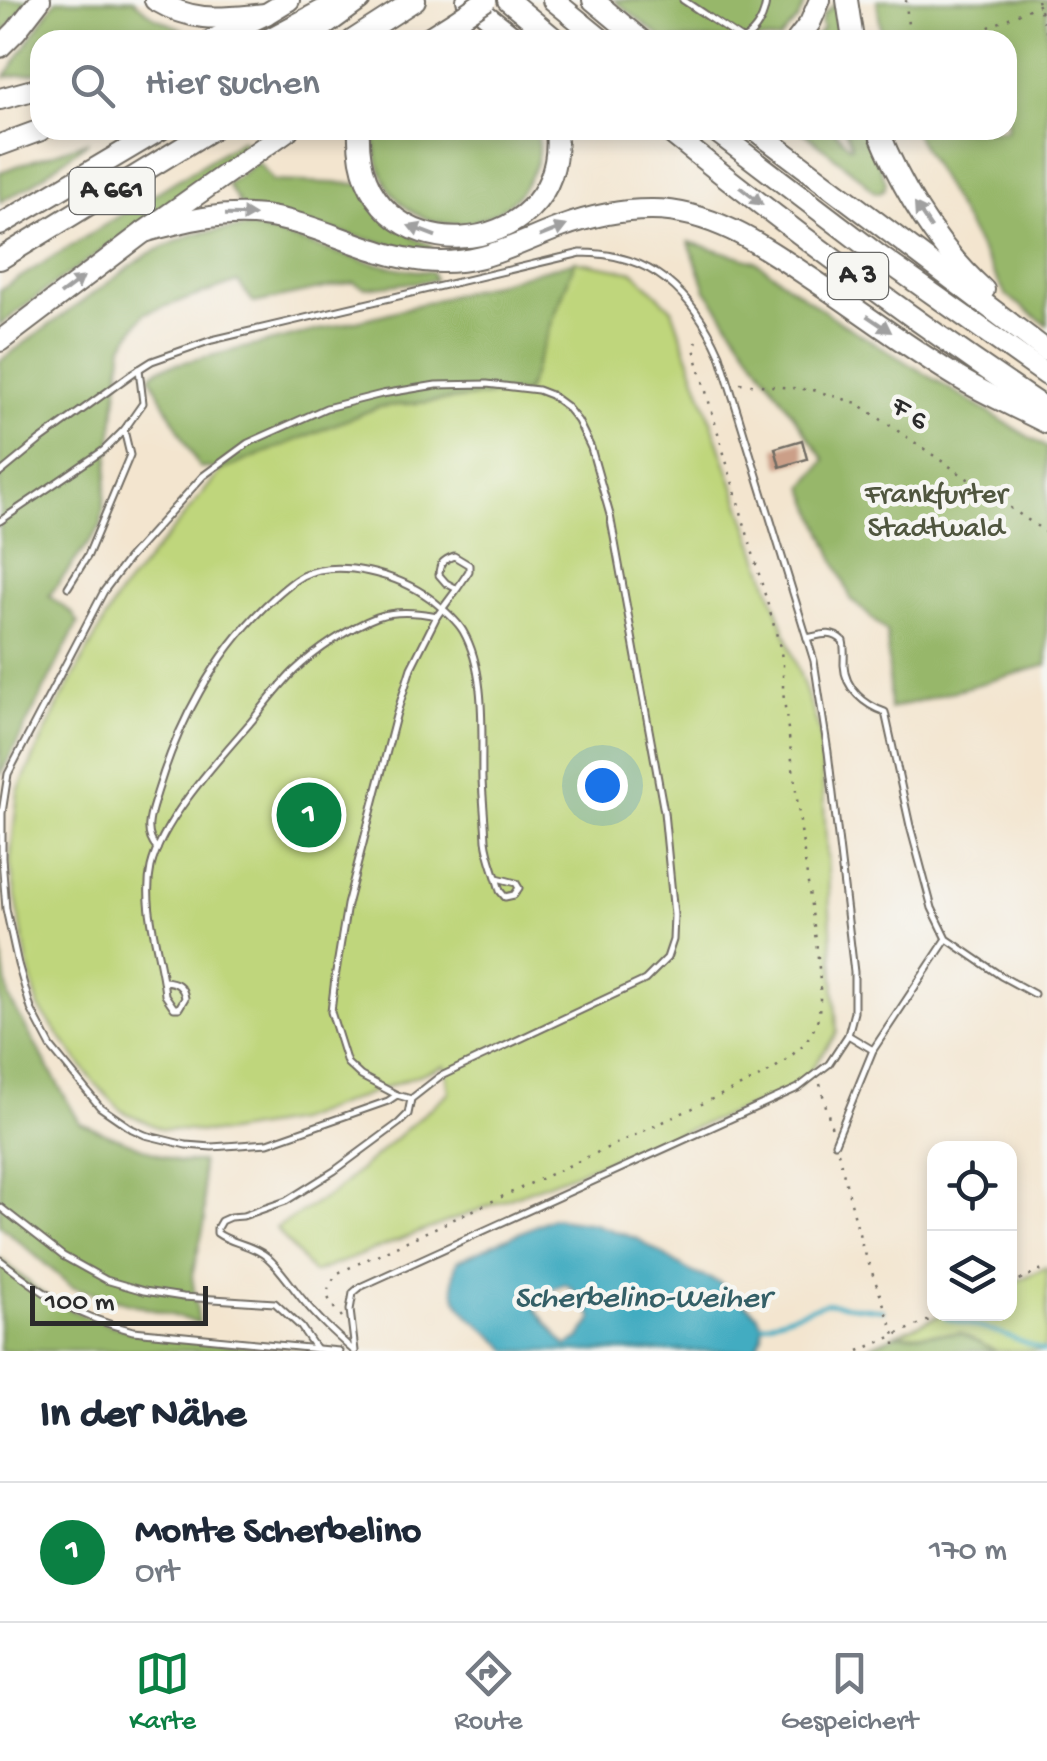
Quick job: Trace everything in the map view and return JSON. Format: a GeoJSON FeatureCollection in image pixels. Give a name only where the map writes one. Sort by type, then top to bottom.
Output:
{"type":"FeatureCollection","features":[{"type":"Feature","properties":{"kind":"highway"},"geometry":{"type":"LineString","coordinates":[[0,47],[40,0]]}},
{"type":"Feature","properties":{"kind":"highway"},"geometry":{"type":"LineString","coordinates":[[154,0],[179,12],[206,18],[266,14]]}},
{"type":"Feature","properties":{"kind":"highway"},"geometry":{"type":"LineString","coordinates":[[233,30],[290,0]]}},
{"type":"Feature","properties":{"kind":"highway"},"geometry":{"type":"LineString","coordinates":[[286,30],[342,0]]}},
{"type":"Feature","properties":{"kind":"highway"},"geometry":{"type":"LineString","coordinates":[[319,30],[360,0]]}},
{"type":"Feature","properties":{"kind":"highway"},"geometry":{"type":"LineString","coordinates":[[368,30],[415,0]]}},
{"type":"Feature","properties":{"kind":"highway"},"geometry":{"type":"LineString","coordinates":[[467,0],[503,30]]}},
{"type":"Feature","properties":{"kind":"highway"},"geometry":{"type":"LineString","coordinates":[[441,30],[486,0]]}},
{"type":"Feature","properties":{"kind":"highway"},"geometry":{"type":"LineString","coordinates":[[508,0],[544,30]]}},
{"type":"Feature","properties":{"kind":"highway"},"geometry":{"type":"LineString","coordinates":[[553,0],[590,30]]}},
{"type":"Feature","properties":{"kind":"highway"},"geometry":{"type":"LineString","coordinates":[[593,0],[631,30]]}},
{"type":"Feature","properties":{"kind":"highway"},"geometry":{"type":"LineString","coordinates":[[805,30],[820,0]]}},
{"type":"Feature","properties":{"kind":"highway"},"geometry":{"type":"LineString","coordinates":[[847,0],[851,30]]}},
{"type":"Feature","properties":{"kind":"highway"},"geometry":{"type":"LineString","coordinates":[[0,99],[30,91]]}},
{"type":"Feature","properties":{"kind":"highway"},"geometry":{"type":"LineString","coordinates":[[0,145],[30,134]]}},
{"type":"Feature","properties":{"kind":"highway","name":"A 661"},"geometry":{"type":"LineString","coordinates":[[0,225],[143,140]]}},
{"type":"Feature","properties":{"kind":"highway","name":"A 661"},"geometry":{"type":"LineString","coordinates":[[4,258],[196,140]]}},
{"type":"Feature","properties":{"kind":"highway"},"geometry":{"type":"LineString","coordinates":[[0,341],[274,140]]}},
{"type":"Feature","properties":{"kind":"highway"},"geometry":{"type":"LineString","coordinates":[[358,140],[364,171],[386,208],[413,228],[462,239],[506,226],[536,200],[552,169],[556,140]]}},
{"type":"Feature","properties":{"kind":"highway","name":"A 3"},"geometry":{"type":"LineString","coordinates":[[678,140],[823,251],[1047,410]]}},
{"type":"Feature","properties":{"kind":"highway","name":"A 3"},"geometry":{"type":"LineString","coordinates":[[727,140],[878,255],[1047,375]]}},
{"type":"Feature","properties":{"kind":"highway"},"geometry":{"type":"LineString","coordinates":[[768,140],[1041,346]]}},
{"type":"Feature","properties":{"kind":"highway"},"geometry":{"type":"LineString","coordinates":[[883,140],[907,191],[938,237],[962,268],[1041,346]]}},
{"type":"Feature","properties":{"kind":"highway"},"geometry":{"type":"LineString","coordinates":[[144,232],[216,215],[266,216],[390,254],[420,261],[457,262],[496,254],[595,216],[630,210],[674,212],[700,218],[747,238],[960,379],[1047,423]]}},
{"type":"Feature","properties":{"kind":"lane"},"geometry":{"type":"LineString","coordinates":[[683,0],[728,30]]}},
{"type":"Feature","properties":{"kind":"lane"},"geometry":{"type":"LineString","coordinates":[[755,30],[766,0]]}},
{"type":"Feature","properties":{"kind":"lane"},"geometry":{"type":"LineString","coordinates":[[0,473],[39,440],[152,362],[212,340],[560,257],[599,253],[648,267],[680,292],[712,336],[814,661],[854,972],[854,1012],[848,1035],[829,1064],[798,1088],[360,1287],[350,1300],[355,1351]]}},
{"type":"Feature","properties":{"kind":"lane"},"geometry":{"type":"LineString","coordinates":[[0,521],[104,450],[124,430],[143,403],[139,369]]}},
{"type":"Feature","properties":{"kind":"lane"},"geometry":{"type":"LineString","coordinates":[[355,1351],[324,1324],[259,1250],[224,1238],[217,1228],[230,1217],[286,1201],[334,1172],[398,1124],[408,1114],[410,1099],[439,1076],[645,980],[667,958],[673,940],[664,812],[610,515],[591,448],[578,421],[566,406],[538,390],[487,384],[436,385],[345,403],[248,444],[202,476],[104,591],[8,774],[2,813],[2,858],[6,909],[18,964],[31,1009],[51,1047],[100,1107],[132,1129],[164,1140],[212,1147],[245,1146],[268,1144],[397,1095]]}},
{"type":"Feature","properties":{"kind":"lane"},"geometry":{"type":"LineString","coordinates":[[68,587],[88,556],[130,454],[124,430]]}},
{"type":"Feature","properties":{"kind":"lane"},"geometry":{"type":"LineString","coordinates":[[410,1099],[361,1076],[347,1063],[331,1012],[347,905],[412,668],[439,613],[470,572],[468,565],[454,556],[444,560],[439,576],[457,589]]}},
{"type":"Feature","properties":{"kind":"lane"},"geometry":{"type":"LineString","coordinates":[[157,849],[150,841],[149,820],[164,770],[193,704],[220,659],[276,595],[300,577],[321,569],[357,569],[417,591],[432,600],[439,613]]}},
{"type":"Feature","properties":{"kind":"lane"},"geometry":{"type":"LineString","coordinates":[[164,981],[174,982],[184,992],[185,998],[178,1008],[168,1003],[150,909],[148,882],[157,849],[183,806],[296,670],[347,631],[378,617],[397,612],[439,613],[454,620],[464,633],[483,707],[482,782],[487,846],[497,878],[503,896],[514,895],[516,882],[497,878]]}},
{"type":"Feature","properties":{"kind":"lane"},"geometry":{"type":"LineString","coordinates":[[807,638],[836,634],[843,641],[848,682],[862,700],[885,712],[932,908],[947,939],[1034,994]]}},
{"type":"Feature","properties":{"kind":"lane"},"geometry":{"type":"LineString","coordinates":[[835,1142],[873,1050],[947,939]]}},
{"type":"Feature","properties":{"kind":"lane"},"geometry":{"type":"LineString","coordinates":[[848,1035],[873,1050]]}},
{"type":"Feature","properties":{"kind":"lane"},"geometry":{"type":"LineString","coordinates":[[0,1207],[63,1256],[106,1280],[183,1297],[275,1303],[302,1328],[316,1349]]}},
{"type":"Feature","properties":{"kind":"lane"},"geometry":{"type":"LineString","coordinates":[[0,1260],[40,1291],[101,1323],[132,1331],[339,1351]]}},
{"type":"Feature","properties":{"kind":"path"},"geometry":{"type":"LineString","coordinates":[[906,0],[908,30]]}},
{"type":"Feature","properties":{"kind":"path"},"geometry":{"type":"LineString","coordinates":[[981,30],[1047,2]]}},
{"type":"Feature","properties":{"kind":"path"},"geometry":{"type":"LineString","coordinates":[[1038,3],[1047,34]]}},
{"type":"Feature","properties":{"kind":"path","name":"F 6"},"geometry":{"type":"LineString","coordinates":[[728,383],[814,390],[857,403],[1047,533]]}},
{"type":"Feature","properties":{"kind":"path"},"geometry":{"type":"LineString","coordinates":[[818,1074],[862,1245],[895,1335],[895,1351]]}},
{"type":"Feature","properties":{"kind":"path"},"geometry":{"type":"LineString","coordinates":[[1017,1281],[1047,1268]]}},
{"type":"Feature","properties":{"kind":"path"},"geometry":{"type":"LineString","coordinates":[[859,1351],[927,1321]]}},
{"type":"Feature","properties":{"kind":"green space"},"geometry":{"type":"Polygon","coordinates":[[[0,0],[30,0],[0,37],[0,0]]]}},
{"type":"Feature","properties":{"kind":"green space"},"geometry":{"type":"Polygon","coordinates":[[[56,0],[133,0],[156,18],[182,29],[179,30],[36,30],[56,0]]]}},
{"type":"Feature","properties":{"kind":"green space"},"geometry":{"type":"Polygon","coordinates":[[[614,0],[807,0],[788,30],[652,30],[614,0]]]}},
{"type":"Feature","properties":{"kind":"green space"},"geometry":{"type":"Polygon","coordinates":[[[877,0],[1047,0],[1047,325],[1006,295],[919,140],[1017,140],[1017,30],[881,30],[877,0]]]}},
{"type":"Feature","properties":{"kind":"green space"},"geometry":{"type":"Polygon","coordinates":[[[835,4],[838,7],[839,30],[822,30],[824,14],[835,4]]]}},
{"type":"Feature","properties":{"kind":"green space"},"geometry":{"type":"Polygon","coordinates":[[[30,39],[30,73],[5,77],[30,39]]]}},
{"type":"Feature","properties":{"kind":"green space"},"geometry":{"type":"Polygon","coordinates":[[[242,140],[249,149],[0,325],[0,290],[242,140]]]}},
{"type":"Feature","properties":{"kind":"green space"},"geometry":{"type":"Polygon","coordinates":[[[375,140],[537,140],[538,144],[534,169],[516,197],[486,217],[450,224],[415,214],[400,202],[388,187],[375,140]]]}},
{"type":"Feature","properties":{"kind":"green space"},"geometry":{"type":"Polygon","coordinates":[[[813,140],[843,140],[850,147],[849,140],[870,140],[886,182],[884,189],[873,191],[813,140]]]}},
{"type":"Feature","properties":{"kind":"green space"},"geometry":{"type":"Polygon","coordinates":[[[89,141],[31,185],[0,202],[0,172],[89,141]]]}},
{"type":"Feature","properties":{"kind":"green space"},"geometry":{"type":"Polygon","coordinates":[[[258,162],[273,181],[360,184],[415,239],[431,245],[432,255],[243,209],[227,184],[258,162]]]}},
{"type":"Feature","properties":{"kind":"green space"},"geometry":{"type":"Polygon","coordinates":[[[250,227],[363,260],[432,272],[435,280],[365,288],[353,282],[254,303],[238,282],[145,313],[123,345],[101,526],[49,596],[73,614],[78,623],[0,776],[0,361],[148,254],[196,233],[250,227]]]}},
{"type":"Feature","properties":{"kind":"green space","name":"Frankfurter Stadtwald"},"geometry":{"type":"Polygon","coordinates":[[[689,242],[755,261],[835,319],[1047,448],[1047,665],[890,709],[887,632],[851,599],[804,487],[825,460],[706,290],[689,242]]]}},
{"type":"Feature","properties":{"kind":"green space"},"geometry":{"type":"Polygon","coordinates":[[[575,261],[634,272],[672,309],[820,732],[837,1033],[798,1088],[313,1273],[276,1228],[333,1193],[449,1092],[445,1065],[296,1121],[222,1133],[161,1129],[122,1111],[93,1081],[39,1008],[10,863],[18,791],[59,704],[118,596],[222,470],[378,407],[525,392],[575,261]]]}},
{"type":"Feature","properties":{"kind":"green space"},"geometry":{"type":"Polygon","coordinates":[[[575,261],[526,392],[378,407],[222,470],[199,467],[150,376],[160,368],[385,314],[575,261]]]}},
{"type":"Feature","properties":{"kind":"green space"},"geometry":{"type":"Polygon","coordinates":[[[0,941],[9,998],[80,1123],[178,1162],[201,1162],[205,1221],[192,1276],[199,1323],[72,1287],[0,1225],[0,941]]]}},
{"type":"Feature","properties":{"kind":"green space"},"geometry":{"type":"Polygon","coordinates":[[[0,1259],[55,1301],[123,1329],[186,1341],[315,1351],[0,1351],[0,1259]]]}},
{"type":"Feature","properties":{"kind":"green space"},"geometry":{"type":"Polygon","coordinates":[[[1047,1267],[1047,1335],[1043,1351],[996,1351],[960,1333],[895,1335],[927,1321],[1017,1321],[1017,1281],[1047,1267]]]}},
{"type":"Feature","properties":{"kind":"green space"},"geometry":{"type":"Polygon","coordinates":[[[960,1333],[996,1351],[859,1351],[895,1335],[960,1333]]]}},
{"type":"Feature","properties":{"kind":"water","name":"Scherbelino-Weiher"},"geometry":{"type":"Polygon","coordinates":[[[552,1218],[594,1224],[638,1239],[691,1272],[719,1282],[758,1315],[762,1336],[755,1351],[509,1351],[459,1303],[453,1278],[457,1261],[552,1218]],[[565,1284],[535,1301],[536,1309],[566,1346],[579,1339],[593,1319],[582,1299],[565,1284]]]}},
{"type":"Feature","properties":{"kind":"building"},"geometry":{"type":"Polygon","coordinates":[[[802,440],[807,459],[780,467],[775,448],[802,440]]]}},
{"type":"Feature","properties":{"kind":"waterway"},"geometry":{"type":"LineString","coordinates":[[762,1325],[826,1303],[883,1310]]}},
{"type":"Feature","properties":{"kind":"waterway"},"geometry":{"type":"LineString","coordinates":[[956,1321],[1045,1351]]}},
{"type":"Feature","properties":{"kind":"place","name":"Monte Scherbelino"},"geometry":{"type":"Point","coordinates":[309,815]}}]}
